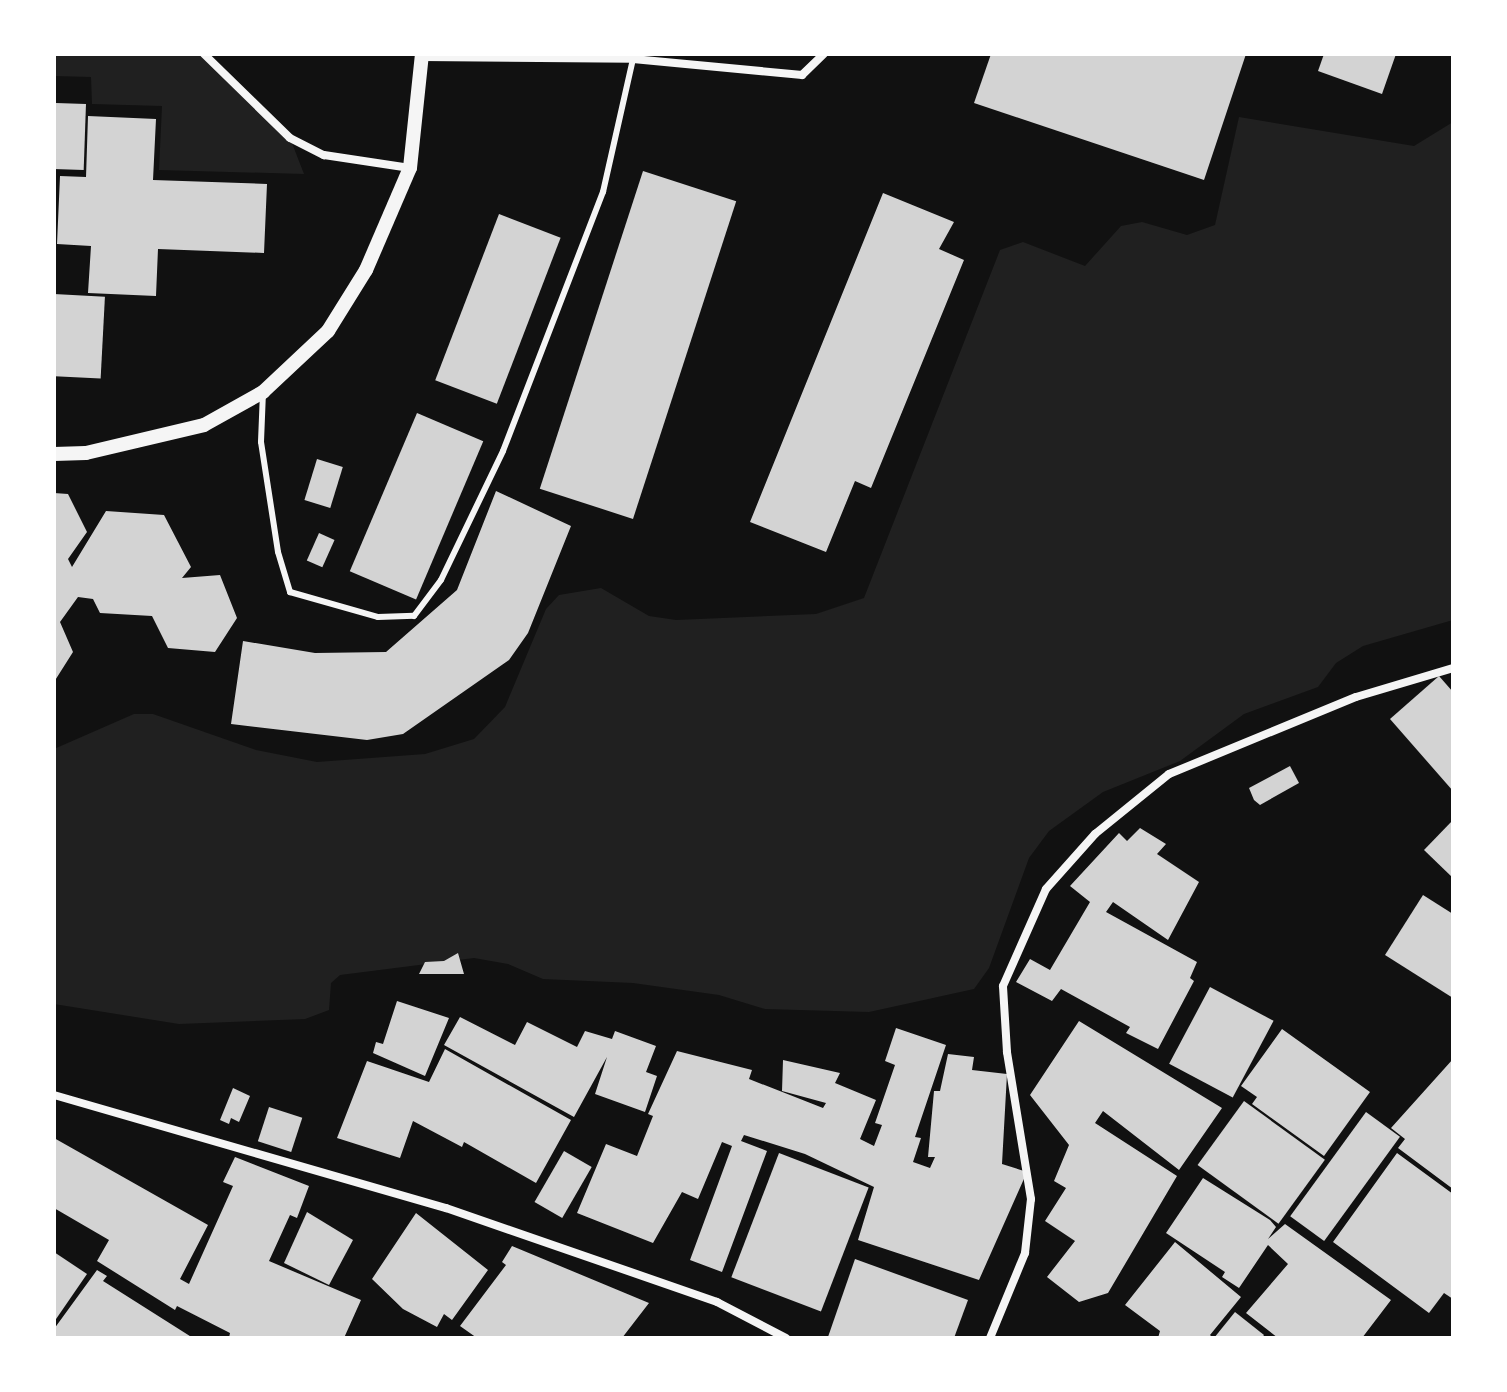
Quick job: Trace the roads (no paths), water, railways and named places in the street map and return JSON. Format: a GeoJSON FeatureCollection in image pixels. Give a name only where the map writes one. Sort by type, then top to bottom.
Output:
{"type":"FeatureCollection","features":[{"type":"Feature","properties":{"kind":"street"},"geometry":{"type":"LineString","coordinates":[[204,54],[290,138],[324,155],[410,168]]}},
{"type":"Feature","properties":{"kind":"street"},"geometry":{"type":"LineString","coordinates":[[54,454],[86,453],[204,425],[263,392],[328,331],[366,270],[410,168],[422,55],[633,59],[802,75],[824,54]]}},
{"type":"Feature","properties":{"kind":"street"},"geometry":{"type":"LineString","coordinates":[[990,1338],[1025,1253],[1031,1199],[1007,1052],[1003,986],[1046,889],[1095,834],[1169,774],[1356,697],[1453,668]]}},
{"type":"Feature","properties":{"kind":"street"},"geometry":{"type":"LineString","coordinates":[[54,1095],[446,1208],[717,1302],[786,1338]]}},
{"type":"Feature","properties":{"kind":"lane"},"geometry":{"type":"LineString","coordinates":[[263,392],[261,442],[278,552],[290,592],[378,617],[414,616],[441,580],[503,451],[603,192],[633,59]]}}]}
